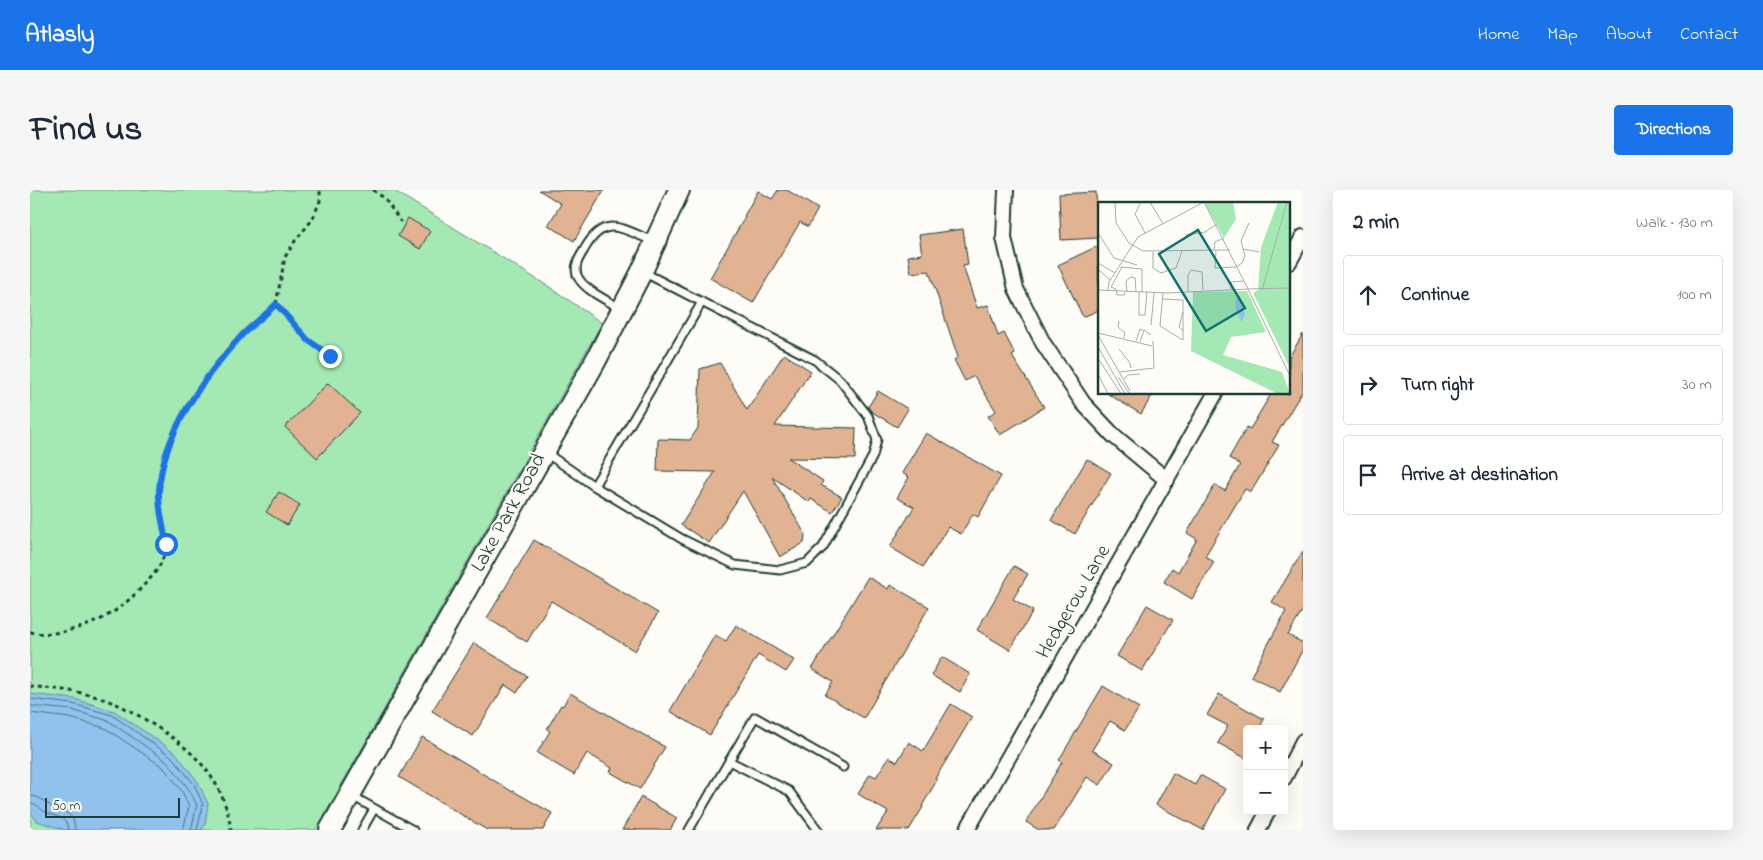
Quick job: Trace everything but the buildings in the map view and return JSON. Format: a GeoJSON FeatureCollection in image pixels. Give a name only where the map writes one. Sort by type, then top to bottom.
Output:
{"type":"FeatureCollection","features":[{"type":"Feature","properties":{"kind":"main road","name":"Lake Park Road"},"geometry":{"type":"LineString","coordinates":[[330,830],[623,310],[679,190]]}},
{"type":"Feature","properties":{"kind":"street"},"geometry":{"type":"LineString","coordinates":[[1006,190],[1004,238],[1016,289],[1043,343],[1084,403],[1107,429],[1167,480]]}},
{"type":"Feature","properties":{"kind":"street"},"geometry":{"type":"LineString","coordinates":[[1290,260],[1303,237]]}},
{"type":"Feature","properties":{"kind":"street","name":"Hedgerow Lane"},"geometry":{"type":"LineString","coordinates":[[967,830],[1214,395]]}},
{"type":"Feature","properties":{"kind":"street"},"geometry":{"type":"LineString","coordinates":[[1288,770],[1303,741]]}},
{"type":"Feature","properties":{"kind":"street"},"geometry":{"type":"LineString","coordinates":[[1258,830],[1266,815]]}},
{"type":"Feature","properties":{"kind":"lane"},"geometry":{"type":"LineString","coordinates":[[623,310],[585,286],[577,276],[576,263],[588,242],[602,228],[608,226],[620,228],[655,242]]}},
{"type":"Feature","properties":{"kind":"lane"},"geometry":{"type":"LineString","coordinates":[[544,452],[594,486],[682,539],[734,565],[780,570],[807,563],[823,547],[874,456],[877,440],[868,416],[840,380],[815,360],[642,272]]}},
{"type":"Feature","properties":{"kind":"lane"},"geometry":{"type":"LineString","coordinates":[[594,486],[702,302]]}},
{"type":"Feature","properties":{"kind":"lane"},"geometry":{"type":"LineString","coordinates":[[689,830],[755,717],[843,767]]}},
{"type":"Feature","properties":{"kind":"lane"},"geometry":{"type":"LineString","coordinates":[[729,761],[789,791],[818,830]]}},
{"type":"Feature","properties":{"kind":"lane"},"geometry":{"type":"LineString","coordinates":[[350,795],[413,830]]}},
{"type":"Feature","properties":{"kind":"lane"},"geometry":{"type":"LineString","coordinates":[[362,830],[374,808]]}},
{"type":"Feature","properties":{"kind":"path"},"geometry":{"type":"LineString","coordinates":[[30,632],[43,634],[57,633],[92,624],[115,612],[128,602],[156,572],[164,557],[166,544],[159,501],[160,479],[172,440],[195,396],[223,356],[244,333],[276,304],[285,257],[312,220],[320,201],[320,190]]}},
{"type":"Feature","properties":{"kind":"path"},"geometry":{"type":"LineString","coordinates":[[373,190],[384,198],[401,222]]}},
{"type":"Feature","properties":{"kind":"path"},"geometry":{"type":"LineString","coordinates":[[276,304],[308,340],[330,356]]}},
{"type":"Feature","properties":{"kind":"path"},"geometry":{"type":"LineString","coordinates":[[30,686],[75,692],[114,702],[169,734],[196,756],[207,769],[222,798],[231,830]]}},
{"type":"Feature","properties":{"kind":"green space"},"geometry":{"type":"Polygon","coordinates":[[[30,190],[393,190],[551,288],[602,323],[316,830],[30,830],[30,190]]]}},
{"type":"Feature","properties":{"kind":"water"},"geometry":{"type":"Polygon","coordinates":[[[30,694],[75,699],[114,711],[176,753],[198,782],[208,804],[205,825],[201,830],[65,830],[37,821],[30,812],[30,694]]]}},
{"type":"Feature","properties":{"kind":"route"},"geometry":{"type":"LineString","coordinates":[[166,544],[159,501],[162,468],[185,412],[206,378],[223,356],[244,333],[276,304],[308,340],[330,356]]}}]}
